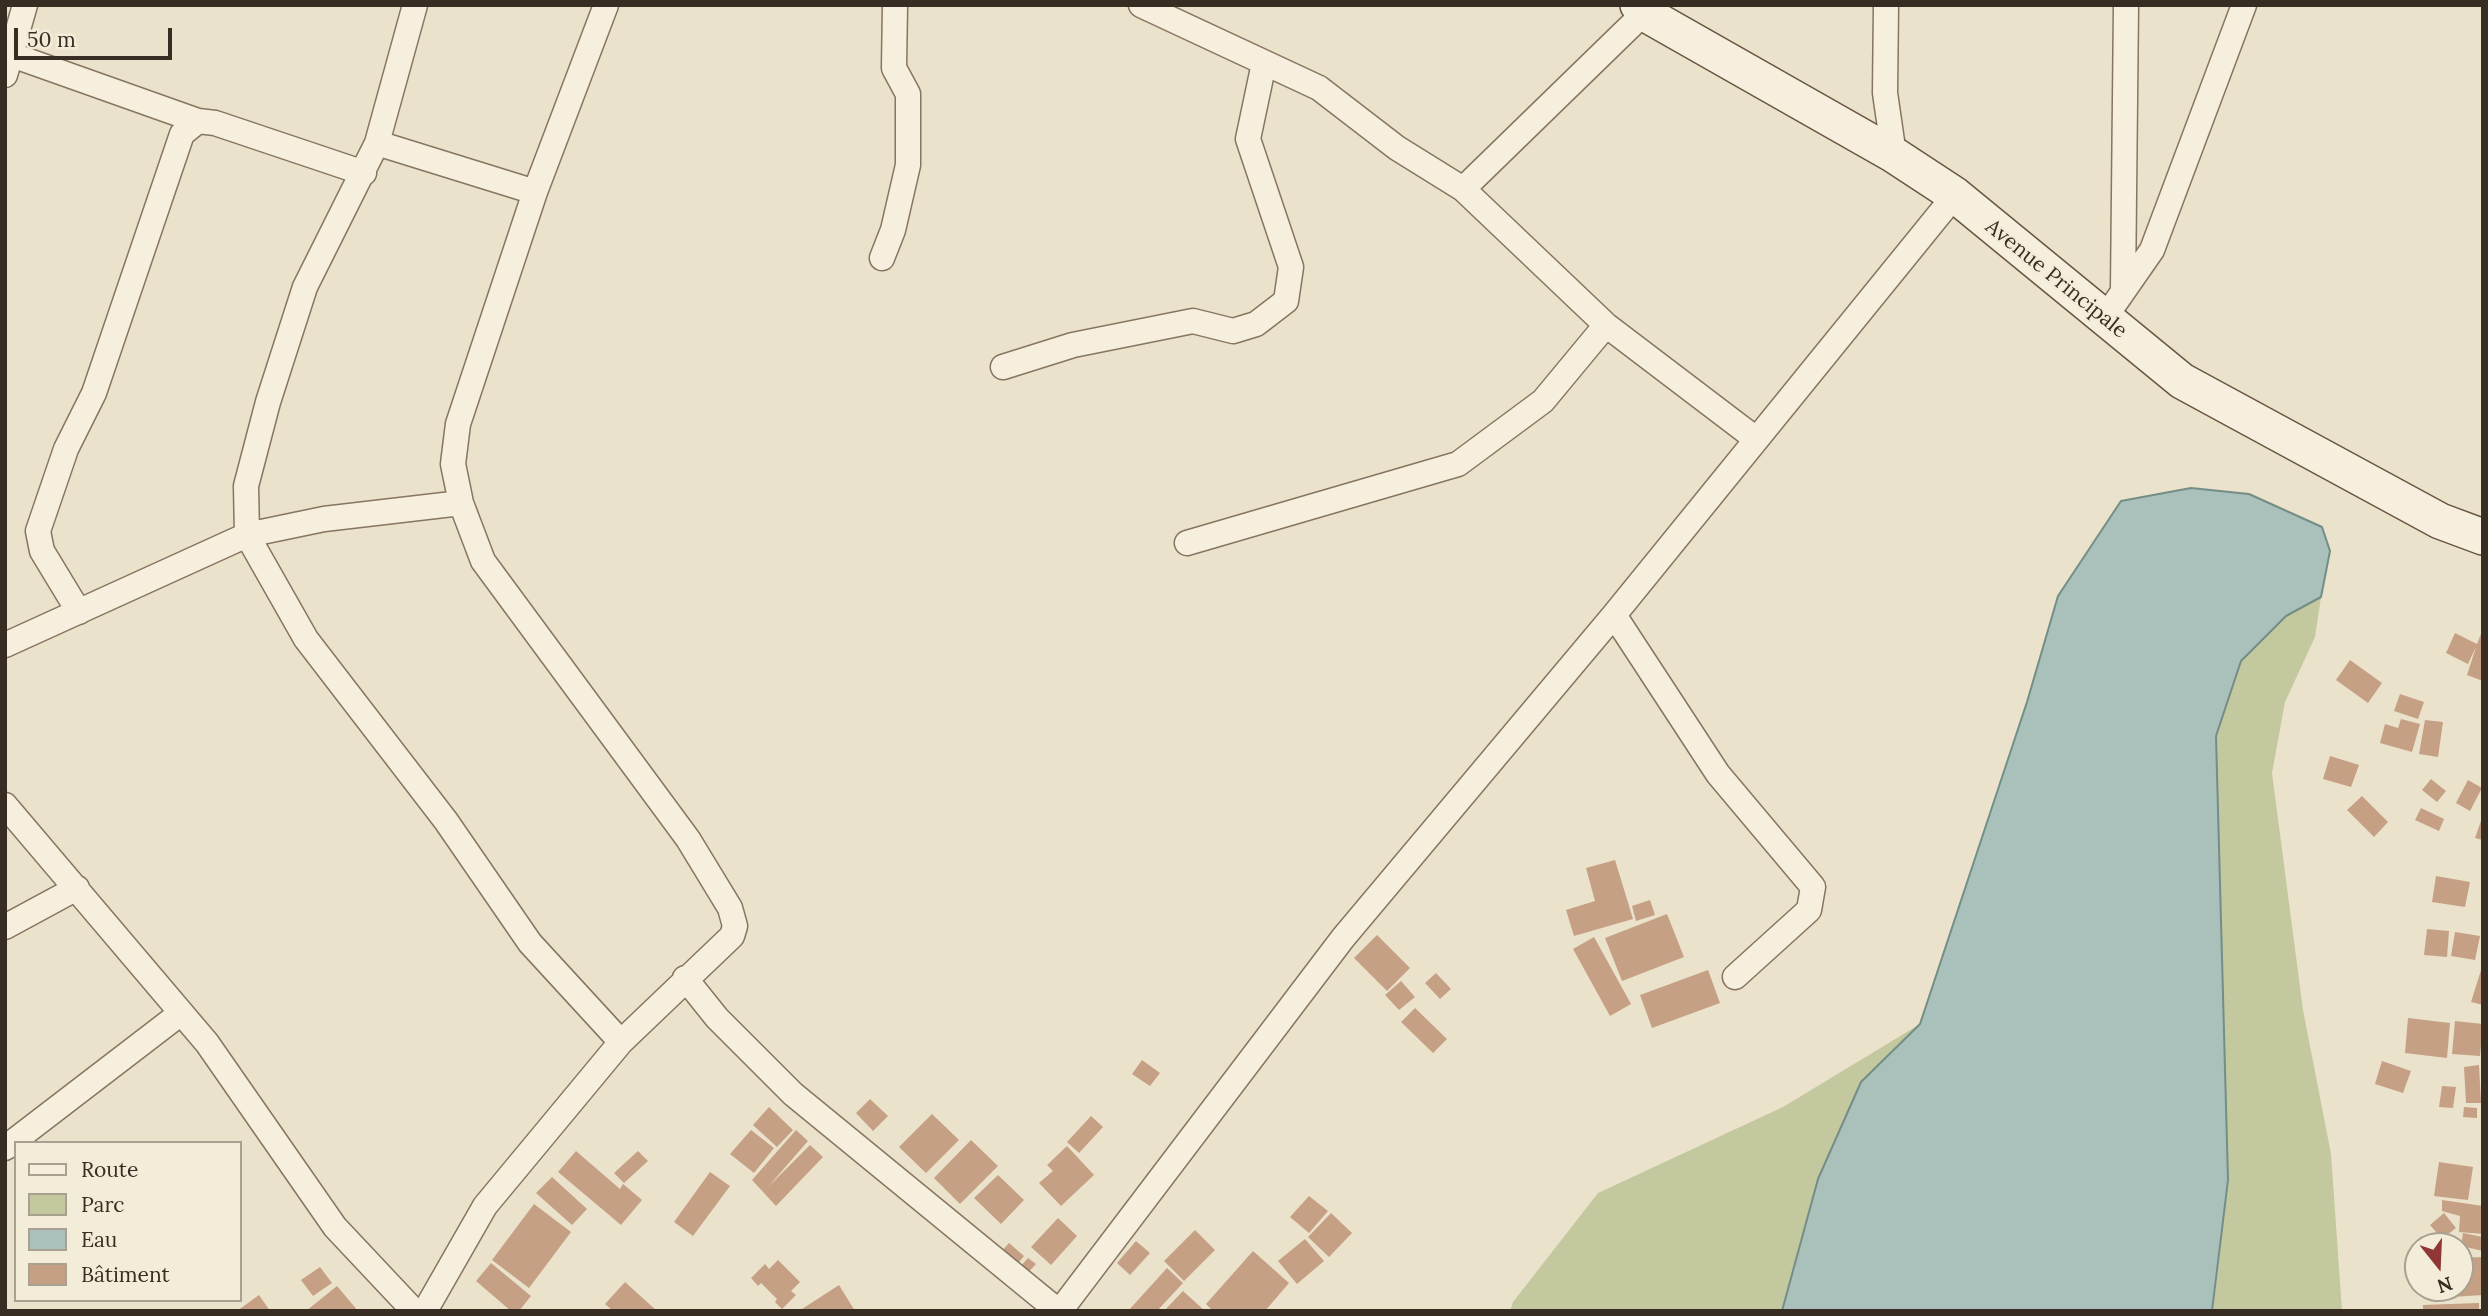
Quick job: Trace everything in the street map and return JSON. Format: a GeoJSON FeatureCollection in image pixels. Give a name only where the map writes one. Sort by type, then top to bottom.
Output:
{"type":"FeatureCollection","features":[{"type":"Feature","properties":{"kind":"street"},"geometry":{"type":"LineString","coordinates":[[25,5],[9,65],[198,121],[215,123],[363,173]]}},
{"type":"Feature","properties":{"kind":"street"},"geometry":{"type":"LineString","coordinates":[[415,5],[377,143],[300,299],[268,402],[246,486],[247,535],[306,639],[446,821],[530,943],[621,1042]]}},
{"type":"Feature","properties":{"kind":"street"},"geometry":{"type":"LineString","coordinates":[[425,1311],[485,1206],[621,1042],[732,936],[735,926],[730,908],[688,839],[483,561],[461,503],[453,464],[458,424],[535,192],[606,5]]}},
{"type":"Feature","properties":{"kind":"street"},"geometry":{"type":"LineString","coordinates":[[882,258],[893,230],[908,165],[908,94],[894,68],[895,5]]}},
{"type":"Feature","properties":{"kind":"street"},"geometry":{"type":"LineString","coordinates":[[1141,5],[1319,88],[1397,148],[1464,189],[1606,325],[1756,439]]}},
{"type":"Feature","properties":{"kind":"street"},"geometry":{"type":"LineString","coordinates":[[1886,5],[1885,93],[1894,155]]}},
{"type":"Feature","properties":{"kind":"street"},"geometry":{"type":"LineString","coordinates":[[2123,289],[2126,5]]}},
{"type":"Feature","properties":{"kind":"street"},"geometry":{"type":"LineString","coordinates":[[2104,319],[2152,250],[2244,5]]}},
{"type":"Feature","properties":{"kind":"street"},"geometry":{"type":"LineString","coordinates":[[1464,189],[1641,9]]}},
{"type":"Feature","properties":{"kind":"street","name":"Avenue Principale"},"geometry":{"type":"LineString","coordinates":[[1641,9],[1894,155],[1955,195],[2182,381],[2440,521],[2483,537]]}},
{"type":"Feature","properties":{"kind":"street"},"geometry":{"type":"LineString","coordinates":[[1003,367],[1073,345],[1193,321],[1233,331],[1256,324],[1286,301],[1291,267],[1248,139],[1264,63]]}},
{"type":"Feature","properties":{"kind":"street"},"geometry":{"type":"LineString","coordinates":[[79,612],[42,551],[38,531],[66,449],[94,393],[182,134],[198,121]]}},
{"type":"Feature","properties":{"kind":"street"},"geometry":{"type":"LineString","coordinates":[[377,143],[535,192]]}},
{"type":"Feature","properties":{"kind":"street"},"geometry":{"type":"LineString","coordinates":[[685,978],[717,1018],[793,1094],[1059,1311],[1343,938],[1614,615],[1955,195]]}},
{"type":"Feature","properties":{"kind":"street"},"geometry":{"type":"LineString","coordinates":[[1187,543],[1458,464],[1543,401],[1606,325]]}},
{"type":"Feature","properties":{"kind":"street"},"geometry":{"type":"LineString","coordinates":[[5,646],[247,535],[324,519],[461,503]]}},
{"type":"Feature","properties":{"kind":"street"},"geometry":{"type":"LineString","coordinates":[[1614,615],[1718,774],[1813,887],[1809,910],[1735,978]]}},
{"type":"Feature","properties":{"kind":"street"},"geometry":{"type":"LineString","coordinates":[[5,805],[206,1043],[335,1227],[414,1311]]}},
{"type":"Feature","properties":{"kind":"street"},"geometry":{"type":"LineString","coordinates":[[5,927],[77,888]]}},
{"type":"Feature","properties":{"kind":"street"},"geometry":{"type":"LineString","coordinates":[[14,1141],[181,1013]]}},
{"type":"Feature","properties":{"kind":"green space"},"geometry":{"type":"Polygon","coordinates":[[[2321,597],[2315,637],[2285,702],[2272,773],[2303,1010],[2331,1154],[2342,1311],[2213,1311],[2228,1180],[2216,736],[2241,661],[2286,616],[2321,597]]]}},
{"type":"Feature","properties":{"kind":"green space"},"geometry":{"type":"Polygon","coordinates":[[[1920,1024],[1861,1082],[1818,1179],[1782,1311],[1510,1311],[1513,1302],[1598,1193],[1783,1107],[1920,1024]]]}},
{"type":"Feature","properties":{"kind":"water"},"geometry":{"type":"Polygon","coordinates":[[[2191,488],[2249,494],[2322,527],[2330,551],[2321,597],[2286,616],[2241,661],[2216,736],[2228,1180],[2212,1311],[1782,1311],[1818,1179],[1861,1082],[1920,1024],[2027,702],[2058,596],[2121,501],[2191,488]]]}},
{"type":"Feature","properties":{"kind":"building"},"geometry":{"type":"Polygon","coordinates":[[[2483,629],[2483,681],[2467,675],[2476,647],[2468,664],[2446,653],[2455,633],[2477,644],[2483,629]]]}},
{"type":"Feature","properties":{"kind":"building"},"geometry":{"type":"Polygon","coordinates":[[[2350,660],[2382,683],[2368,703],[2336,680],[2350,660]]]}},
{"type":"Feature","properties":{"kind":"building"},"geometry":{"type":"Polygon","coordinates":[[[2400,694],[2424,702],[2418,719],[2394,711],[2400,694]]]}},
{"type":"Feature","properties":{"kind":"building"},"geometry":{"type":"Polygon","coordinates":[[[2401,719],[2420,724],[2412,752],[2380,743],[2385,724],[2398,728],[2401,719]]]}},
{"type":"Feature","properties":{"kind":"building"},"geometry":{"type":"Polygon","coordinates":[[[2425,720],[2443,722],[2438,757],[2419,754],[2425,720]]]}},
{"type":"Feature","properties":{"kind":"building"},"geometry":{"type":"Polygon","coordinates":[[[2330,756],[2359,765],[2351,787],[2323,779],[2330,756]]]}},
{"type":"Feature","properties":{"kind":"building"},"geometry":{"type":"Polygon","coordinates":[[[2431,779],[2446,791],[2437,802],[2422,790],[2431,779]]]}},
{"type":"Feature","properties":{"kind":"building"},"geometry":{"type":"Polygon","coordinates":[[[2468,780],[2482,788],[2470,811],[2456,803],[2468,780]]]}},
{"type":"Feature","properties":{"kind":"building"},"geometry":{"type":"Polygon","coordinates":[[[2362,796],[2388,822],[2374,837],[2347,810],[2362,796]]]}},
{"type":"Feature","properties":{"kind":"building"},"geometry":{"type":"Polygon","coordinates":[[[2421,808],[2444,819],[2439,831],[2415,820],[2421,808]]]}},
{"type":"Feature","properties":{"kind":"building"},"geometry":{"type":"Polygon","coordinates":[[[2483,818],[2483,840],[2475,838],[2483,818]]]}},
{"type":"Feature","properties":{"kind":"building"},"geometry":{"type":"Polygon","coordinates":[[[1615,860],[1633,919],[1574,936],[1566,910],[1595,901],[1586,868],[1615,860]]]}},
{"type":"Feature","properties":{"kind":"building"},"geometry":{"type":"Polygon","coordinates":[[[2436,876],[2470,882],[2465,907],[2432,902],[2436,876]]]}},
{"type":"Feature","properties":{"kind":"building"},"geometry":{"type":"Polygon","coordinates":[[[1650,900],[1655,915],[1636,921],[1632,906],[1650,900]]]}},
{"type":"Feature","properties":{"kind":"building"},"geometry":{"type":"Polygon","coordinates":[[[1667,914],[1684,957],[1622,981],[1605,938],[1667,914]]]}},
{"type":"Feature","properties":{"kind":"building"},"geometry":{"type":"Polygon","coordinates":[[[2427,929],[2449,931],[2447,957],[2424,955],[2427,929]]]}},
{"type":"Feature","properties":{"kind":"building"},"geometry":{"type":"Polygon","coordinates":[[[2455,932],[2480,936],[2475,960],[2451,956],[2455,932]]]}},
{"type":"Feature","properties":{"kind":"building"},"geometry":{"type":"Polygon","coordinates":[[[1377,935],[1410,968],[1387,991],[1354,958],[1377,935]]]}},
{"type":"Feature","properties":{"kind":"building"},"geometry":{"type":"Polygon","coordinates":[[[1594,937],[1631,1004],[1610,1016],[1573,949],[1594,937]]]}},
{"type":"Feature","properties":{"kind":"building"},"geometry":{"type":"Polygon","coordinates":[[[2483,968],[2483,1005],[2471,1002],[2483,968]]]}},
{"type":"Feature","properties":{"kind":"building"},"geometry":{"type":"Polygon","coordinates":[[[1708,970],[1720,1003],[1652,1028],[1640,995],[1708,970]]]}},
{"type":"Feature","properties":{"kind":"building"},"geometry":{"type":"Polygon","coordinates":[[[1436,973],[1451,989],[1440,999],[1425,983],[1436,973]]]}},
{"type":"Feature","properties":{"kind":"building"},"geometry":{"type":"Polygon","coordinates":[[[1401,981],[1415,997],[1399,1010],[1385,995],[1401,981]]]}},
{"type":"Feature","properties":{"kind":"building"},"geometry":{"type":"Polygon","coordinates":[[[1415,1008],[1447,1039],[1433,1053],[1401,1022],[1415,1008]]]}},
{"type":"Feature","properties":{"kind":"building"},"geometry":{"type":"Polygon","coordinates":[[[2408,1018],[2450,1023],[2447,1058],[2405,1053],[2408,1018]]]}},
{"type":"Feature","properties":{"kind":"building"},"geometry":{"type":"Polygon","coordinates":[[[2455,1021],[2483,1024],[2480,1056],[2452,1054],[2455,1021]]]}},
{"type":"Feature","properties":{"kind":"building"},"geometry":{"type":"Polygon","coordinates":[[[1142,1060],[1160,1073],[1150,1086],[1132,1074],[1142,1060]]]}},
{"type":"Feature","properties":{"kind":"building"},"geometry":{"type":"Polygon","coordinates":[[[2382,1061],[2411,1071],[2403,1093],[2375,1084],[2382,1061]]]}},
{"type":"Feature","properties":{"kind":"building"},"geometry":{"type":"Polygon","coordinates":[[[2479,1065],[2481,1103],[2466,1103],[2464,1067],[2479,1065]]]}},
{"type":"Feature","properties":{"kind":"building"},"geometry":{"type":"Polygon","coordinates":[[[2442,1086],[2456,1087],[2453,1108],[2439,1107],[2442,1086]]]}},
{"type":"Feature","properties":{"kind":"building"},"geometry":{"type":"Polygon","coordinates":[[[870,1099],[888,1116],[873,1131],[856,1113],[870,1099]]]}},
{"type":"Feature","properties":{"kind":"building"},"geometry":{"type":"Polygon","coordinates":[[[769,1107],[793,1130],[777,1147],[753,1125],[769,1107]]]}},
{"type":"Feature","properties":{"kind":"building"},"geometry":{"type":"Polygon","coordinates":[[[2464,1107],[2477,1108],[2477,1118],[2463,1117],[2464,1107]]]}},
{"type":"Feature","properties":{"kind":"building"},"geometry":{"type":"Polygon","coordinates":[[[932,1114],[959,1140],[926,1173],[899,1147],[932,1114]]]}},
{"type":"Feature","properties":{"kind":"building"},"geometry":{"type":"Polygon","coordinates":[[[1091,1116],[1103,1127],[1079,1153],[1067,1142],[1091,1116]]]}},
{"type":"Feature","properties":{"kind":"building"},"geometry":{"type":"Polygon","coordinates":[[[751,1130],[774,1148],[754,1173],[730,1154],[751,1130]]]}},
{"type":"Feature","properties":{"kind":"building"},"geometry":{"type":"Polygon","coordinates":[[[796,1130],[808,1141],[768,1187],[810,1145],[823,1157],[776,1206],[752,1180],[796,1130]]]}},
{"type":"Feature","properties":{"kind":"building"},"geometry":{"type":"Polygon","coordinates":[[[971,1140],[998,1166],[960,1204],[934,1178],[971,1140]]]}},
{"type":"Feature","properties":{"kind":"building"},"geometry":{"type":"Polygon","coordinates":[[[1067,1146],[1094,1175],[1061,1206],[1039,1183],[1053,1171],[1047,1165],[1067,1146]]]}},
{"type":"Feature","properties":{"kind":"building"},"geometry":{"type":"Polygon","coordinates":[[[576,1151],[620,1189],[623,1184],[642,1200],[621,1225],[558,1172],[576,1151]]]}},
{"type":"Feature","properties":{"kind":"building"},"geometry":{"type":"Polygon","coordinates":[[[638,1151],[648,1161],[624,1183],[614,1173],[638,1151]]]}},
{"type":"Feature","properties":{"kind":"building"},"geometry":{"type":"Polygon","coordinates":[[[2439,1162],[2473,1167],[2468,1200],[2434,1196],[2439,1162]]]}},
{"type":"Feature","properties":{"kind":"building"},"geometry":{"type":"Polygon","coordinates":[[[710,1172],[730,1186],[693,1236],[674,1222],[710,1172]]]}},
{"type":"Feature","properties":{"kind":"building"},"geometry":{"type":"Polygon","coordinates":[[[998,1175],[1024,1200],[1001,1224],[974,1198],[998,1175]]]}},
{"type":"Feature","properties":{"kind":"building"},"geometry":{"type":"Polygon","coordinates":[[[552,1177],[587,1209],[572,1225],[536,1193],[552,1177]]]}},
{"type":"Feature","properties":{"kind":"building"},"geometry":{"type":"Polygon","coordinates":[[[1309,1196],[1328,1211],[1309,1233],[1290,1217],[1309,1196]]]}},
{"type":"Feature","properties":{"kind":"building"},"geometry":{"type":"Polygon","coordinates":[[[2442,1200],[2483,1206],[2483,1234],[2459,1232],[2460,1216],[2442,1211],[2442,1200]]]}},
{"type":"Feature","properties":{"kind":"building"},"geometry":{"type":"Polygon","coordinates":[[[534,1204],[571,1232],[529,1288],[492,1260],[534,1204]]]}},
{"type":"Feature","properties":{"kind":"building"},"geometry":{"type":"Polygon","coordinates":[[[1331,1213],[1352,1233],[1329,1257],[1308,1237],[1331,1213]]]}},
{"type":"Feature","properties":{"kind":"building"},"geometry":{"type":"Polygon","coordinates":[[[2444,1213],[2456,1228],[2451,1232],[2436,1232],[2430,1225],[2444,1213]]]}},
{"type":"Feature","properties":{"kind":"building"},"geometry":{"type":"Polygon","coordinates":[[[1058,1218],[1077,1236],[1051,1265],[1031,1247],[1058,1218]]]}},
{"type":"Feature","properties":{"kind":"building"},"geometry":{"type":"Polygon","coordinates":[[[1195,1230],[1215,1250],[1184,1281],[1164,1261],[1195,1230]]]}},
{"type":"Feature","properties":{"kind":"building"},"geometry":{"type":"Polygon","coordinates":[[[2474,1235],[2483,1237],[2483,1251],[2474,1249],[2474,1235]]]}},
{"type":"Feature","properties":{"kind":"building"},"geometry":{"type":"Polygon","coordinates":[[[1305,1239],[1324,1261],[1297,1284],[1278,1261],[1305,1239]]]}},
{"type":"Feature","properties":{"kind":"building"},"geometry":{"type":"Polygon","coordinates":[[[1136,1241],[1150,1253],[1130,1275],[1117,1263],[1136,1241]]]}},
{"type":"Feature","properties":{"kind":"building"},"geometry":{"type":"Polygon","coordinates":[[[1009,1243],[1024,1256],[1015,1267],[1000,1253],[1009,1243]]]}},
{"type":"Feature","properties":{"kind":"building"},"geometry":{"type":"Polygon","coordinates":[[[1253,1251],[1289,1283],[1265,1311],[1213,1311],[1206,1304],[1253,1251]]]}},
{"type":"Feature","properties":{"kind":"building"},"geometry":{"type":"Polygon","coordinates":[[[2474,1257],[2483,1257],[2483,1295],[2474,1296],[2474,1257]]]}},
{"type":"Feature","properties":{"kind":"building"},"geometry":{"type":"Polygon","coordinates":[[[1028,1258],[1036,1264],[1026,1275],[1019,1268],[1028,1258]]]}},
{"type":"Feature","properties":{"kind":"building"},"geometry":{"type":"Polygon","coordinates":[[[778,1260],[800,1282],[791,1291],[796,1295],[782,1309],[775,1302],[777,1299],[761,1283],[758,1286],[751,1278],[765,1264],[769,1269],[778,1260]]]}},
{"type":"Feature","properties":{"kind":"building"},"geometry":{"type":"Polygon","coordinates":[[[491,1263],[531,1296],[519,1311],[511,1311],[476,1281],[491,1263]]]}},
{"type":"Feature","properties":{"kind":"building"},"geometry":{"type":"Polygon","coordinates":[[[320,1267],[332,1283],[313,1296],[301,1280],[320,1267]]]}},
{"type":"Feature","properties":{"kind":"building"},"geometry":{"type":"Polygon","coordinates":[[[1167,1268],[1183,1283],[1157,1311],[1128,1311],[1167,1268]]]}},
{"type":"Feature","properties":{"kind":"building"},"geometry":{"type":"Polygon","coordinates":[[[625,1282],[657,1311],[613,1311],[605,1304],[625,1282]]]}},
{"type":"Feature","properties":{"kind":"building"},"geometry":{"type":"Polygon","coordinates":[[[839,1285],[855,1311],[799,1311],[839,1285]]]}},
{"type":"Feature","properties":{"kind":"building"},"geometry":{"type":"Polygon","coordinates":[[[337,1286],[358,1311],[306,1311],[337,1286]]]}},
{"type":"Feature","properties":{"kind":"building"},"geometry":{"type":"Polygon","coordinates":[[[1183,1291],[1205,1311],[1164,1311],[1183,1291]]]}},
{"type":"Feature","properties":{"kind":"building"},"geometry":{"type":"Polygon","coordinates":[[[259,1295],[270,1311],[237,1311],[259,1295]]]}},
{"type":"Feature","properties":{"kind":"building"},"geometry":{"type":"Polygon","coordinates":[[[2479,1303],[2479,1311],[2423,1311],[2423,1305],[2479,1303]]]}}]}
